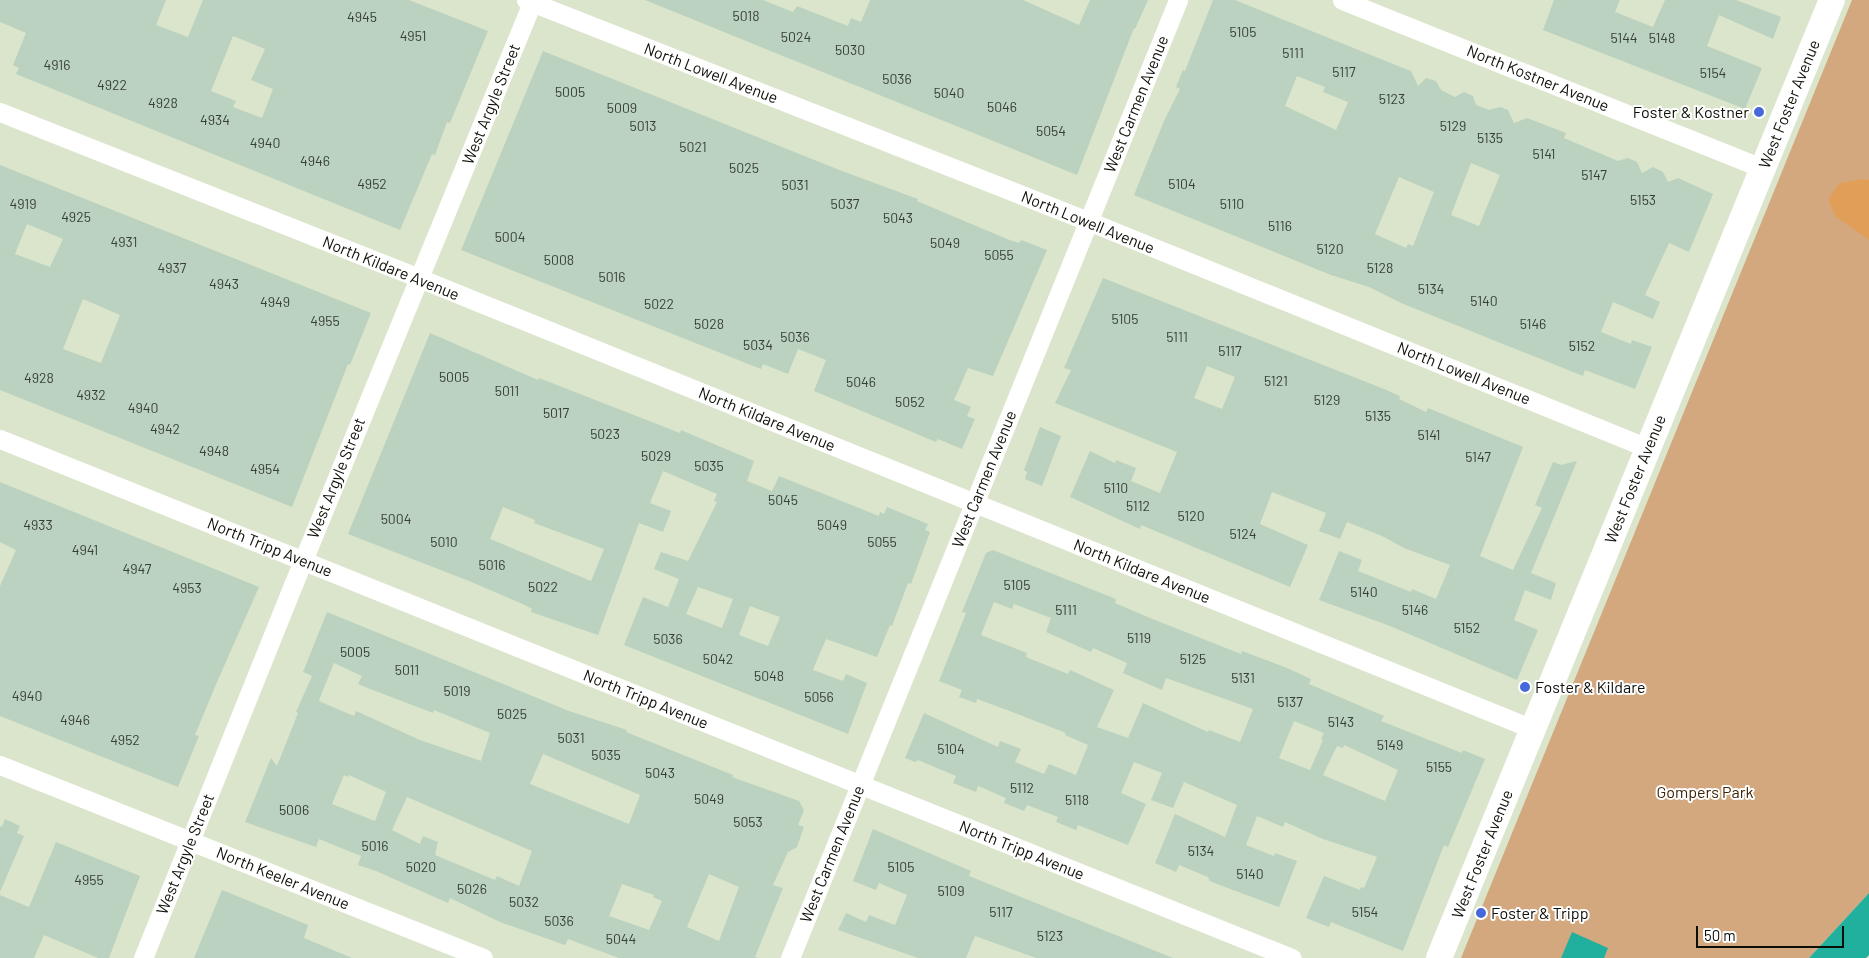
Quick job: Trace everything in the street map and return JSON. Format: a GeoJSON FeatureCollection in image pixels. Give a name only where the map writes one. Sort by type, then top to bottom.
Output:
{"type":"FeatureCollection","features":[{"type":"Feature","properties":{"kind":"main road","name":"West Foster Avenue"},"geometry":{"type":"LineString","coordinates":[[1439,958],[1832,0]]}},
{"type":"Feature","properties":{"kind":"street","name":"West Carmen Avenue"},"geometry":{"type":"LineString","coordinates":[[790,958],[1178,0]]}},
{"type":"Feature","properties":{"kind":"street","name":"North Kostner Avenue"},"geometry":{"type":"LineString","coordinates":[[1342,0],[1763,168]]}},
{"type":"Feature","properties":{"kind":"street","name":"North Lowell Avenue"},"geometry":{"type":"LineString","coordinates":[[531,1],[1088,221],[1648,448]]}},
{"type":"Feature","properties":{"kind":"street","name":"West Argyle Street"},"geometry":{"type":"LineString","coordinates":[[143,958],[531,1]]}},
{"type":"Feature","properties":{"kind":"street","name":"North Kildare Avenue"},"geometry":{"type":"LineString","coordinates":[[0,112],[419,278],[1533,730]]}},
{"type":"Feature","properties":{"kind":"street","name":"North Tripp Avenue"},"geometry":{"type":"LineString","coordinates":[[0,439],[1292,958]]}},
{"type":"Feature","properties":{"kind":"street","name":"North Keeler Avenue"},"geometry":{"type":"LineString","coordinates":[[0,765],[483,958]]}},
{"type":"Feature","properties":{"kind":"green space","name":"Gompers Park"},"geometry":{"type":"Polygon","coordinates":[[[1852,0],[1869,0],[1869,893],[1809,958],[1461,958],[1852,0]]]}},
{"type":"Feature","properties":{"kind":"shaded area"},"geometry":{"type":"Polygon","coordinates":[[[1862,179],[1869,180],[1869,240],[1836,217],[1829,202],[1830,196],[1840,183],[1862,179]]]}},
{"type":"Feature","properties":{"kind":"water"},"geometry":{"type":"Polygon","coordinates":[[[1869,893],[1869,955],[1866,958],[1809,958],[1869,893]]]}},
{"type":"Feature","properties":{"kind":"water"},"geometry":{"type":"Polygon","coordinates":[[[1572,932],[1608,948],[1604,958],[1561,958],[1572,932]]]}},
{"type":"Feature","properties":{"kind":"building"},"geometry":{"type":"Polygon","coordinates":[[[0,0],[166,0],[156,25],[188,37],[203,0],[409,0],[488,31],[450,123],[447,122],[435,155],[432,154],[400,230],[16,74],[19,68],[13,65],[26,33],[0,22],[0,0]],[[233,36],[211,91],[236,101],[233,107],[262,118],[273,89],[251,80],[265,49],[233,36]]]}},
{"type":"Feature","properties":{"kind":"building"},"geometry":{"type":"Polygon","coordinates":[[[645,0],[763,0],[793,12],[797,6],[848,26],[851,18],[861,22],[870,0],[1023,0],[1079,25],[1090,0],[1148,0],[1134,28],[1077,175],[645,0]]]}},
{"type":"Feature","properties":{"kind":"building"},"geometry":{"type":"Polygon","coordinates":[[[1213,0],[1235,0],[1411,71],[1418,86],[1426,78],[1436,81],[1441,90],[1455,97],[1464,92],[1473,96],[1476,105],[1489,110],[1500,107],[1508,110],[1514,123],[1527,118],[1566,133],[1564,138],[1618,161],[1628,158],[1637,162],[1642,173],[1653,167],[1663,172],[1668,182],[1678,178],[1713,194],[1689,252],[1669,243],[1645,295],[1660,302],[1653,319],[1613,302],[1601,332],[1631,344],[1632,340],[1652,347],[1635,389],[1585,370],[1583,376],[1401,303],[1369,287],[1331,275],[1134,195],[1164,121],[1180,89],[1176,87],[1183,70],[1185,71],[1213,0]],[[1297,76],[1285,106],[1336,130],[1348,102],[1323,92],[1325,87],[1297,76]],[[1471,163],[1451,215],[1479,226],[1500,175],[1471,163]],[[1399,177],[1375,234],[1406,248],[1408,244],[1413,246],[1434,192],[1399,177]]]}},
{"type":"Feature","properties":{"kind":"building"},"geometry":{"type":"Polygon","coordinates":[[[1554,0],[1620,0],[1615,12],[1653,27],[1665,0],[1736,0],[1781,17],[1773,39],[1719,15],[1707,46],[1762,68],[1745,109],[1543,30],[1554,0]]]}},
{"type":"Feature","properties":{"kind":"building"},"geometry":{"type":"Polygon","coordinates":[[[543,51],[842,171],[918,199],[917,201],[1007,239],[1019,243],[1021,240],[1047,250],[993,376],[968,368],[954,400],[971,407],[967,416],[975,419],[962,449],[938,439],[936,442],[814,391],[826,360],[798,349],[788,374],[763,364],[761,369],[461,250],[543,51]]]}},
{"type":"Feature","properties":{"kind":"building"},"geometry":{"type":"Polygon","coordinates":[[[0,165],[371,313],[350,365],[348,364],[292,507],[0,390],[0,165]],[[27,224],[15,254],[50,267],[63,239],[27,224]],[[83,299],[63,349],[101,363],[120,315],[83,299]]]}},
{"type":"Feature","properties":{"kind":"building"},"geometry":{"type":"Polygon","coordinates":[[[1103,278],[1384,389],[1400,396],[1399,399],[1426,412],[1428,408],[1523,447],[1480,556],[1513,570],[1542,508],[1535,505],[1553,462],[1561,465],[1577,461],[1531,573],[1556,583],[1551,600],[1525,590],[1514,620],[1538,630],[1517,680],[1390,626],[1319,600],[1339,551],[1362,560],[1358,571],[1411,592],[1412,589],[1436,599],[1450,565],[1404,548],[1382,536],[1347,522],[1340,539],[1319,531],[1326,513],[1272,492],[1260,524],[1308,545],[1290,587],[1141,525],[1140,529],[1070,497],[1090,451],[1115,463],[1116,460],[1136,468],[1131,481],[1160,493],[1177,452],[1055,403],[1071,370],[1064,368],[1103,278]],[[1207,366],[1194,398],[1222,409],[1235,377],[1207,366]]]}},
{"type":"Feature","properties":{"kind":"building"},"geometry":{"type":"Polygon","coordinates":[[[430,333],[538,380],[539,378],[680,433],[681,430],[754,461],[747,481],[772,491],[779,476],[879,516],[880,512],[884,514],[887,507],[928,524],[925,530],[930,532],[911,584],[908,583],[892,626],[890,625],[877,657],[826,639],[814,667],[813,670],[843,681],[846,674],[867,683],[848,734],[624,645],[643,597],[668,607],[679,579],[654,569],[661,552],[688,561],[717,502],[714,501],[717,494],[663,471],[650,503],[671,511],[663,532],[639,523],[598,635],[531,612],[532,609],[525,605],[469,581],[348,534],[430,333]],[[503,507],[490,539],[591,581],[604,549],[534,523],[535,520],[503,507]],[[698,587],[686,614],[722,628],[733,599],[698,587]],[[750,606],[739,635],[768,646],[780,617],[750,606]]]}},
{"type":"Feature","properties":{"kind":"building"},"geometry":{"type":"Polygon","coordinates":[[[1040,427],[1061,436],[1042,486],[1025,479],[1027,472],[1024,470],[1040,427]]]}},
{"type":"Feature","properties":{"kind":"building"},"geometry":{"type":"Polygon","coordinates":[[[0,482],[259,587],[195,735],[199,736],[178,787],[0,716],[0,586],[16,550],[0,542],[0,482]]]}},
{"type":"Feature","properties":{"kind":"building"},"geometry":{"type":"Polygon","coordinates":[[[993,550],[1116,599],[1115,603],[1150,618],[1241,654],[1242,651],[1287,668],[1311,679],[1309,684],[1384,716],[1381,721],[1462,753],[1463,750],[1485,759],[1448,847],[1444,845],[1403,951],[1331,922],[1329,927],[1306,918],[1324,876],[1360,890],[1361,887],[1364,888],[1377,857],[1323,839],[1285,822],[1283,827],[1257,816],[1246,845],[1274,856],[1275,853],[1297,861],[1279,907],[1217,884],[1210,881],[1208,877],[1179,865],[1176,872],[1155,863],[1175,814],[1225,837],[1237,805],[1184,782],[1173,808],[1151,800],[1162,773],[1134,762],[1121,793],[1146,804],[1128,845],[1078,825],[1076,830],[1056,822],[1058,817],[1027,805],[1024,811],[1004,803],[1006,798],[978,786],[976,792],[953,783],[956,776],[918,760],[915,762],[905,758],[924,713],[998,747],[1000,741],[1021,749],[1015,762],[1044,774],[1049,764],[1076,775],[1088,745],[1065,735],[1066,733],[1007,710],[977,699],[976,703],[959,697],[962,690],[939,681],[966,613],[962,612],[986,553],[993,550]],[[994,602],[981,635],[1027,653],[1026,657],[1068,674],[1070,670],[1114,690],[1097,727],[1128,738],[1143,703],[1208,732],[1209,730],[1240,742],[1253,709],[1166,678],[1162,690],[1123,673],[1127,663],[1093,648],[1091,652],[1046,632],[1051,618],[1014,604],[1012,609],[994,602]],[[1294,721],[1279,758],[1310,770],[1323,740],[1321,739],[1324,733],[1294,721]],[[1344,745],[1343,748],[1337,746],[1323,775],[1385,801],[1398,770],[1344,745]]]}},
{"type":"Feature","properties":{"kind":"building"},"geometry":{"type":"Polygon","coordinates":[[[327,612],[569,711],[627,730],[626,732],[733,775],[732,777],[799,801],[804,810],[798,825],[804,827],[797,847],[788,852],[773,885],[783,888],[755,957],[759,958],[619,958],[568,939],[565,945],[500,922],[450,898],[448,903],[358,865],[361,856],[319,839],[316,847],[245,822],[271,758],[277,766],[298,713],[296,712],[312,676],[303,672],[327,612]],[[334,663],[319,700],[354,716],[356,711],[420,740],[481,761],[490,733],[434,710],[433,713],[358,684],[362,676],[334,663]],[[543,754],[530,784],[629,824],[640,795],[543,754]],[[344,775],[332,804],[375,821],[386,792],[349,775],[348,777],[344,775]],[[407,797],[392,830],[420,844],[423,836],[438,842],[435,855],[495,880],[497,876],[519,886],[532,851],[407,797]],[[709,874],[687,927],[719,941],[739,887],[709,874]],[[622,884],[609,916],[649,930],[662,901],[653,897],[654,895],[622,884]]]}},
{"type":"Feature","properties":{"kind":"building"},"geometry":{"type":"Polygon","coordinates":[[[5,819],[20,826],[17,833],[24,836],[0,892],[0,826],[2,827],[5,819]]]}},
{"type":"Feature","properties":{"kind":"building"},"geometry":{"type":"Polygon","coordinates":[[[873,829],[971,871],[969,876],[1173,958],[1036,958],[975,936],[966,958],[918,958],[838,930],[846,913],[866,922],[869,915],[895,925],[907,895],[879,883],[876,890],[853,881],[873,829]]]}},
{"type":"Feature","properties":{"kind":"building"},"geometry":{"type":"Polygon","coordinates":[[[56,842],[140,876],[109,958],[98,958],[44,935],[34,958],[0,958],[0,895],[29,907],[56,842]]]}},
{"type":"Feature","properties":{"kind":"building"},"geometry":{"type":"Polygon","coordinates":[[[222,890],[308,925],[304,938],[352,958],[194,958],[222,890]]]}},
{"type":"Feature","properties":{"kind":"place","name":"Foster & Kostner"},"geometry":{"type":"Point","coordinates":[1759,112]}},
{"type":"Feature","properties":{"kind":"place","name":"Foster & Kildare"},"geometry":{"type":"Point","coordinates":[1525,687]}},
{"type":"Feature","properties":{"kind":"place","name":"Foster & Tripp"},"geometry":{"type":"Point","coordinates":[1481,913]}}]}
